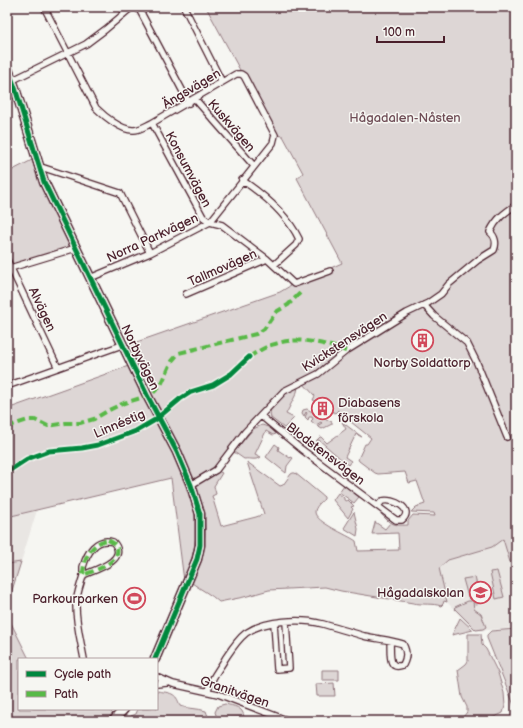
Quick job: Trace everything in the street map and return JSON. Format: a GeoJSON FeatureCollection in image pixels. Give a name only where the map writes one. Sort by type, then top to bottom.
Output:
{"type":"FeatureCollection","features":[{"type":"Feature","properties":{"kind":"street","name":"Konsumvägen"},"geometry":{"type":"LineString","coordinates":[[44,7],[96,108],[105,117],[123,128],[134,130],[152,123],[203,217],[210,222],[222,225],[267,259],[294,284],[330,271]]}},
{"type":"Feature","properties":{"kind":"street"},"geometry":{"type":"LineString","coordinates":[[10,82],[86,44],[132,7]]}},
{"type":"Feature","properties":{"kind":"street"},"geometry":{"type":"LineString","coordinates":[[138,7],[189,103]]}},
{"type":"Feature","properties":{"kind":"street"},"geometry":{"type":"LineString","coordinates":[[184,7],[222,82]]}},
{"type":"Feature","properties":{"kind":"street","name":"Norbyvägen"},"geometry":{"type":"LineString","coordinates":[[7,67],[10,82],[44,182],[122,344],[177,452],[191,485],[200,514],[200,545],[188,582],[155,658]]}},
{"type":"Feature","properties":{"kind":"street","name":"Ängsvägen"},"geometry":{"type":"LineString","coordinates":[[152,123],[189,103],[236,74],[241,74],[244,76],[275,135]]}},
{"type":"Feature","properties":{"kind":"street","name":"Kuskvägen"},"geometry":{"type":"LineString","coordinates":[[195,99],[254,166]]}},
{"type":"Feature","properties":{"kind":"street","name":"Norra Parkvägen"},"geometry":{"type":"LineString","coordinates":[[90,278],[150,253],[210,222],[272,143],[275,135]]}},
{"type":"Feature","properties":{"kind":"street"},"geometry":{"type":"LineString","coordinates":[[38,166],[120,193],[150,253]]}},
{"type":"Feature","properties":{"kind":"street"},"geometry":{"type":"LineString","coordinates":[[242,180],[262,194],[296,231],[299,239],[296,245],[274,265]]}},
{"type":"Feature","properties":{"kind":"street","name":"Kvickstensvägen"},"geometry":{"type":"LineString","coordinates":[[191,485],[216,470],[245,432],[284,391],[318,374],[346,351],[407,313],[424,305],[441,294],[449,284],[478,260],[494,250],[495,242],[493,235],[490,232],[491,229],[497,219],[516,205]]}},
{"type":"Feature","properties":{"kind":"street"},"geometry":{"type":"LineString","coordinates":[[9,269],[76,248]]}},
{"type":"Feature","properties":{"kind":"street","name":"Tallmovägen"},"geometry":{"type":"LineString","coordinates":[[186,294],[267,259]]}},
{"type":"Feature","properties":{"kind":"street","name":"Alvägen"},"geometry":{"type":"LineString","coordinates":[[7,260],[9,269],[58,368]]}},
{"type":"Feature","properties":{"kind":"street"},"geometry":{"type":"LineString","coordinates":[[424,305],[434,316],[467,342],[473,353],[507,437]]}},
{"type":"Feature","properties":{"kind":"street"},"geometry":{"type":"LineString","coordinates":[[7,386],[122,344]]}},
{"type":"Feature","properties":{"kind":"street","name":"Blodstensvägen"},"geometry":{"type":"LineString","coordinates":[[261,416],[301,449],[396,520],[402,520],[406,516],[404,508],[391,500],[382,501],[378,506]]}},
{"type":"Feature","properties":{"kind":"street"},"geometry":{"type":"LineString","coordinates":[[83,575],[109,564],[116,557],[117,547],[112,542],[103,541],[94,546],[88,554],[83,568],[83,575],[76,608],[84,658]]}},
{"type":"Feature","properties":{"kind":"street"},"geometry":{"type":"LineString","coordinates":[[274,623],[277,669],[289,668],[286,622]]}},
{"type":"Feature","properties":{"kind":"street"},"geometry":{"type":"LineString","coordinates":[[208,691],[210,682],[239,639],[253,629],[261,626],[286,622],[322,624],[376,639],[390,641],[403,644],[406,649],[406,655],[403,665],[397,667],[393,665],[391,661],[390,641]]}},
{"type":"Feature","properties":{"kind":"street","name":"Granitvägen"},"geometry":{"type":"LineString","coordinates":[[158,677],[174,684],[208,691],[289,721]]}},
{"type":"Feature","properties":{"kind":"street","name":"Granitvägen"},"geometry":{"type":"LineString","coordinates":[[158,684],[174,684]]}},
{"type":"Feature","properties":{"kind":"street"},"geometry":{"type":"LineString","coordinates":[[113,721],[123,710]]}},
{"type":"Feature","properties":{"kind":"shaded area"},"geometry":{"type":"Polygon","coordinates":[[[37,510],[21,562],[7,564],[7,517],[37,510]]]}},
{"type":"Feature","properties":{"kind":"shaded area","name":"Hågadalskolan"},"geometry":{"type":"Polygon","coordinates":[[[503,539],[516,582],[516,628],[475,631],[447,602],[439,568],[448,560],[492,547],[503,539]]]}},
{"type":"Feature","properties":{"kind":"green space","name":"Hågadalen-Nåsten"},"geometry":{"type":"Polygon","coordinates":[[[206,7],[516,7],[516,582],[503,539],[492,547],[448,560],[439,568],[447,602],[444,601],[441,606],[416,604],[325,587],[269,590],[219,602],[192,583],[201,557],[205,534],[203,512],[195,486],[207,476],[187,485],[194,511],[196,533],[189,568],[184,581],[171,478],[7,517],[7,409],[137,363],[128,345],[280,292],[290,286],[288,283],[342,263],[297,178],[303,173],[283,136],[275,135],[206,7]],[[302,382],[276,398],[216,470],[222,473],[214,486],[216,494],[212,496],[221,526],[264,514],[247,462],[280,486],[283,485],[291,474],[295,473],[324,497],[316,508],[316,516],[326,524],[356,541],[358,551],[399,550],[398,533],[372,534],[375,522],[385,529],[390,523],[381,514],[396,525],[408,525],[408,521],[413,515],[435,516],[434,513],[411,512],[416,507],[425,504],[417,481],[409,483],[405,472],[375,473],[359,461],[358,459],[365,444],[367,444],[371,438],[338,410],[335,413],[313,400],[315,396],[302,382]]]}},
{"type":"Feature","properties":{"kind":"green space"},"geometry":{"type":"Polygon","coordinates":[[[32,160],[39,181],[71,247],[11,268],[7,260],[7,173],[32,160]]]}},
{"type":"Feature","properties":{"kind":"green space"},"geometry":{"type":"Polygon","coordinates":[[[298,387],[286,414],[294,418],[284,428],[271,418],[270,412],[274,402],[278,398],[298,387]]]}},
{"type":"Feature","properties":{"kind":"green space"},"geometry":{"type":"Polygon","coordinates":[[[307,409],[332,422],[332,424],[322,429],[317,426],[322,423],[321,422],[316,425],[311,421],[313,419],[312,417],[309,417],[308,420],[305,417],[307,413],[306,412],[304,416],[302,413],[303,410],[307,409]]]}},
{"type":"Feature","properties":{"kind":"green space"},"geometry":{"type":"Polygon","coordinates":[[[342,422],[362,437],[356,434],[345,457],[351,461],[348,465],[319,440],[316,441],[321,437],[327,443],[346,429],[342,422]]]}},
{"type":"Feature","properties":{"kind":"green space"},"geometry":{"type":"Polygon","coordinates":[[[262,425],[271,428],[276,434],[273,435],[266,431],[255,454],[261,457],[255,459],[244,459],[234,452],[253,429],[262,425]]]}},
{"type":"Feature","properties":{"kind":"green space"},"geometry":{"type":"Polygon","coordinates":[[[275,444],[279,447],[278,450],[290,458],[293,458],[287,466],[286,473],[266,457],[275,444]]]}},
{"type":"Feature","properties":{"kind":"green space"},"geometry":{"type":"Polygon","coordinates":[[[344,485],[359,497],[354,503],[339,492],[344,485]]]}},
{"type":"Feature","properties":{"kind":"green space"},"geometry":{"type":"Polygon","coordinates":[[[338,493],[344,498],[344,500],[348,500],[354,506],[351,507],[353,509],[348,518],[333,500],[338,493]]]}},
{"type":"Feature","properties":{"kind":"green space"},"geometry":{"type":"Polygon","coordinates":[[[354,512],[358,529],[357,536],[344,528],[354,512]]]}},
{"type":"Feature","properties":{"kind":"green space"},"geometry":{"type":"Polygon","coordinates":[[[21,562],[7,606],[7,564],[21,562]]]}},
{"type":"Feature","properties":{"kind":"green space"},"geometry":{"type":"Polygon","coordinates":[[[497,571],[504,597],[496,599],[490,572],[497,571]]]}},
{"type":"Feature","properties":{"kind":"green space"},"geometry":{"type":"Polygon","coordinates":[[[475,577],[481,603],[476,604],[473,602],[474,609],[481,614],[486,627],[476,630],[454,608],[468,601],[472,601],[468,597],[463,579],[475,577]]]}},
{"type":"Feature","properties":{"kind":"green space"},"geometry":{"type":"Polygon","coordinates":[[[7,615],[28,658],[18,658],[18,710],[109,710],[113,714],[108,721],[7,721],[7,615]]]}},
{"type":"Feature","properties":{"kind":"green space"},"geometry":{"type":"Polygon","coordinates":[[[460,618],[473,630],[452,635],[460,618]]]}},
{"type":"Feature","properties":{"kind":"green space"},"geometry":{"type":"Polygon","coordinates":[[[516,629],[516,710],[487,635],[491,631],[516,629]]]}},
{"type":"Feature","properties":{"kind":"green space"},"geometry":{"type":"Polygon","coordinates":[[[468,634],[481,634],[482,645],[486,649],[498,673],[504,693],[505,706],[503,713],[494,717],[473,720],[463,717],[467,712],[467,707],[462,697],[458,670],[468,661],[468,634]]]}},
{"type":"Feature","properties":{"kind":"green space"},"geometry":{"type":"Polygon","coordinates":[[[322,670],[339,670],[339,680],[322,680],[322,670]]]}},
{"type":"Feature","properties":{"kind":"green space"},"geometry":{"type":"Polygon","coordinates":[[[334,683],[335,696],[317,696],[316,684],[334,683]]]}},
{"type":"Feature","properties":{"kind":"green space"},"geometry":{"type":"Polygon","coordinates":[[[158,691],[172,694],[177,698],[180,706],[206,711],[209,719],[128,721],[131,716],[136,714],[138,710],[158,710],[158,691]]]}},
{"type":"Feature","properties":{"kind":"green space"},"geometry":{"type":"Polygon","coordinates":[[[225,704],[235,706],[240,709],[244,717],[217,718],[215,712],[218,706],[225,704]]]}},
{"type":"Feature","properties":{"kind":"marked path"},"geometry":{"type":"LineString","coordinates":[[7,427],[28,420],[35,420],[48,426],[66,423],[80,423],[94,419],[124,403],[151,395],[161,385],[172,361],[179,353],[256,334],[264,329],[276,312],[288,305],[300,293]]}},
{"type":"Feature","properties":{"kind":"marked path"},"geometry":{"type":"LineString","coordinates":[[249,357],[268,346],[293,341],[319,343],[346,351]]}},
{"type":"Feature","properties":{"kind":"marked path"},"geometry":{"type":"LineString","coordinates":[[108,540],[114,543],[117,548],[115,558],[105,566],[83,575],[83,569],[89,553],[97,544],[108,540]]}},
{"type":"Feature","properties":{"kind":"cycle path"},"geometry":{"type":"LineString","coordinates":[[7,67],[44,182],[148,397],[177,452],[191,485],[200,514],[200,545],[197,559],[155,658]]}},
{"type":"Feature","properties":{"kind":"cycle path","name":"Linnéstig"},"geometry":{"type":"LineString","coordinates":[[7,472],[27,459],[49,451],[98,445],[136,431],[155,420],[180,399],[191,392],[213,385],[231,374],[249,357]]}},
{"type":"Feature","properties":{"kind":"place","name":"Norby Soldattorp"},"geometry":{"type":"Point","coordinates":[422,340]}},
{"type":"Feature","properties":{"kind":"place","name":"Diabasens förskola"},"geometry":{"type":"Point","coordinates":[322,409]}},
{"type":"Feature","properties":{"kind":"place","name":"Hågadalskolan"},"geometry":{"type":"Point","coordinates":[480,592]}},
{"type":"Feature","properties":{"kind":"place","name":"Parkourparken"},"geometry":{"type":"Point","coordinates":[134,598]}}]}
